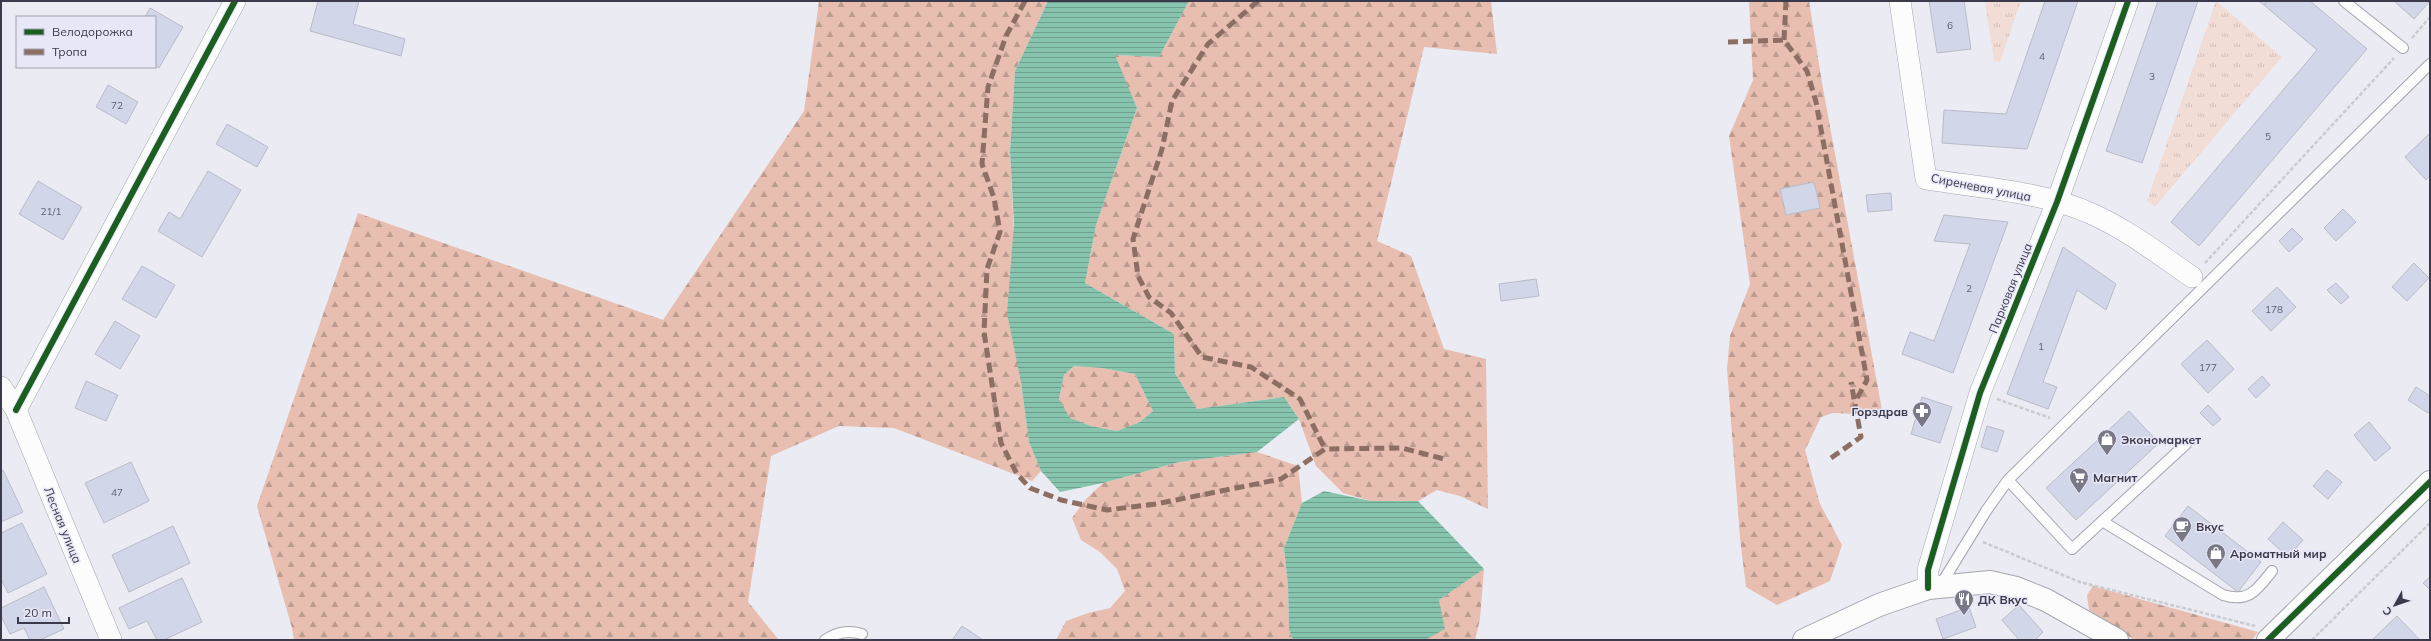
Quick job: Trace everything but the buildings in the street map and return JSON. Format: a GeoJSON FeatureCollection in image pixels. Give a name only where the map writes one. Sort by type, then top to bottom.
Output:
{"type":"FeatureCollection","features":[{"type":"Feature","properties":{"kind":"street"},"geometry":{"type":"LineString","coordinates":[[16,410],[235,1]]}},
{"type":"Feature","properties":{"kind":"street","name":"Сиреневая улица"},"geometry":{"type":"LineString","coordinates":[[1900,1],[1926,179],[2057,202],[2092,214],[2119,229],[2192,277]]}},
{"type":"Feature","properties":{"kind":"street","name":"Парковая улица"},"geometry":{"type":"LineString","coordinates":[[1934,587],[1928,570],[1980,393],[2057,202],[2128,1]]}},
{"type":"Feature","properties":{"kind":"street","name":"Лесная улица"},"geometry":{"type":"LineString","coordinates":[[1,387],[16,410],[111,640]]}},
{"type":"Feature","properties":{"kind":"street"},"geometry":{"type":"LineString","coordinates":[[2272,636],[2430,482]]}},
{"type":"Feature","properties":{"kind":"street"},"geometry":{"type":"LineString","coordinates":[[1804,640],[1879,605],[1934,587],[1990,582],[2016,588],[2046,600],[2117,640]]}},
{"type":"Feature","properties":{"kind":"lane"},"geometry":{"type":"LineString","coordinates":[[2344,1],[2403,48]]}},
{"type":"Feature","properties":{"kind":"lane"},"geometry":{"type":"LineString","coordinates":[[1934,587],[1971,536],[2008,480],[2430,64]]}},
{"type":"Feature","properties":{"kind":"lane"},"geometry":{"type":"LineString","coordinates":[[2008,480],[2072,549],[2186,444]]}},
{"type":"Feature","properties":{"kind":"lane"},"geometry":{"type":"LineString","coordinates":[[2102,521],[2223,595],[2235,599],[2251,595],[2272,571]]}},
{"type":"Feature","properties":{"kind":"lane"},"geometry":{"type":"LineString","coordinates":[[826,640],[834,634],[850,631],[862,634]]}},
{"type":"Feature","properties":{"kind":"path"},"geometry":{"type":"LineString","coordinates":[[2192,277],[2430,17]]}},
{"type":"Feature","properties":{"kind":"path"},"geometry":{"type":"LineString","coordinates":[[1980,393],[2050,419],[2055,414]]}},
{"type":"Feature","properties":{"kind":"path"},"geometry":{"type":"LineString","coordinates":[[2312,640],[2430,522]]}},
{"type":"Feature","properties":{"kind":"path"},"geometry":{"type":"LineString","coordinates":[[1971,536],[2080,582],[2191,608],[2272,636]]}},
{"type":"Feature","properties":{"kind":"green space"},"geometry":{"type":"Polygon","coordinates":[[[819,1],[1048,1],[1015,71],[1010,151],[1021,382],[1029,442],[1041,471],[1032,481],[894,428],[839,426],[771,456],[748,602],[779,640],[294,640],[292,628],[257,506],[358,213],[663,320],[804,111],[819,1]]]}},
{"type":"Feature","properties":{"kind":"green space"},"geometry":{"type":"Polygon","coordinates":[[[1189,1],[1491,1],[1497,54],[1424,47],[1377,241],[1411,256],[1444,349],[1486,359],[1488,509],[1460,496],[1437,490],[1418,501],[1371,501],[1343,493],[1316,466],[1299,419],[1284,397],[1197,409],[1175,373],[1174,334],[1085,283],[1096,225],[1137,108],[1114,55],[1159,57],[1189,1]]]}},
{"type":"Feature","properties":{"kind":"green space"},"geometry":{"type":"Polygon","coordinates":[[[1749,1],[1809,1],[1822,83],[1883,415],[1833,413],[1821,417],[1805,450],[1820,504],[1842,545],[1830,581],[1777,605],[1746,587],[1740,538],[1727,369],[1730,336],[1750,284],[1729,136],[1753,80],[1749,1]]]}},
{"type":"Feature","properties":{"kind":"green space"},"geometry":{"type":"Polygon","coordinates":[[[1985,1],[2021,1],[2000,62],[1994,61],[1985,1]]]}},
{"type":"Feature","properties":{"kind":"green space"},"geometry":{"type":"Polygon","coordinates":[[[2216,1],[2282,57],[2155,207],[2147,201],[2216,1]]]}},
{"type":"Feature","properties":{"kind":"green space"},"geometry":{"type":"Polygon","coordinates":[[[1074,366],[1102,368],[1135,374],[1153,411],[1140,422],[1117,431],[1091,426],[1069,418],[1059,399],[1064,375],[1074,366]]]}},
{"type":"Feature","properties":{"kind":"green space"},"geometry":{"type":"Polygon","coordinates":[[[1257,452],[1298,466],[1302,503],[1284,548],[1288,585],[1289,630],[1293,640],[1056,640],[1066,621],[1088,613],[1110,608],[1125,591],[1117,569],[1100,552],[1081,540],[1072,518],[1086,499],[1103,483],[1179,462],[1257,452]]]}},
{"type":"Feature","properties":{"kind":"green space"},"geometry":{"type":"Polygon","coordinates":[[[1484,569],[1480,619],[1475,640],[1425,640],[1444,629],[1439,600],[1484,569]]]}},
{"type":"Feature","properties":{"kind":"green space"},"geometry":{"type":"Polygon","coordinates":[[[2093,586],[2258,632],[2252,640],[2134,640],[2089,610],[2087,595],[2093,586]]]}},
{"type":"Feature","properties":{"kind":"shaded area"},"geometry":{"type":"Polygon","coordinates":[[[1048,1],[1189,1],[1159,57],[1115,55],[1137,108],[1096,225],[1085,283],[1174,334],[1175,373],[1197,409],[1284,397],[1299,419],[1257,452],[1179,462],[1103,483],[1060,492],[1041,471],[1029,442],[1021,382],[1007,313],[1014,224],[1010,151],[1015,71],[1048,1]],[[1074,366],[1064,375],[1059,399],[1070,418],[1091,426],[1117,431],[1140,422],[1153,411],[1135,374],[1102,368],[1074,366]]]}},
{"type":"Feature","properties":{"kind":"shaded area"},"geometry":{"type":"Polygon","coordinates":[[[1324,491],[1371,501],[1418,501],[1484,569],[1439,600],[1445,629],[1425,640],[1293,640],[1289,630],[1288,585],[1284,548],[1302,503],[1324,491]]]}},
{"type":"Feature","properties":{"kind":"marked path"},"geometry":{"type":"LineString","coordinates":[[1025,1],[1006,36],[988,87],[982,164],[994,198],[1000,232],[987,269],[984,332],[1001,443],[1017,474],[1030,488],[1061,500],[1107,510],[1156,504],[1281,479],[1325,449],[1402,448],[1444,459]]}},
{"type":"Feature","properties":{"kind":"marked path"},"geometry":{"type":"LineString","coordinates":[[1258,1],[1208,44],[1172,101],[1162,149],[1133,239],[1138,276],[1149,297],[1171,313],[1202,357],[1251,367],[1300,399],[1325,449]]}},
{"type":"Feature","properties":{"kind":"marked path"},"geometry":{"type":"LineString","coordinates":[[1784,40],[1786,1]]}},
{"type":"Feature","properties":{"kind":"marked path"},"geometry":{"type":"LineString","coordinates":[[1728,42],[1784,40],[1807,71],[1816,102],[1867,380],[1855,402]]}},
{"type":"Feature","properties":{"kind":"marked path"},"geometry":{"type":"LineString","coordinates":[[1831,458],[1861,437],[1851,382]]}},
{"type":"Feature","properties":{"kind":"cycle path"},"geometry":{"type":"LineString","coordinates":[[16,410],[235,1]]}},
{"type":"Feature","properties":{"kind":"cycle path"},"geometry":{"type":"LineString","coordinates":[[1928,588],[1928,570],[1980,393],[2057,202],[2128,1]]}},
{"type":"Feature","properties":{"kind":"cycle path"},"geometry":{"type":"LineString","coordinates":[[2268,640],[2430,482]]}},
{"type":"Feature","properties":{"kind":"place","name":"Горздрав"},"geometry":{"type":"Point","coordinates":[1922,428]}},
{"type":"Feature","properties":{"kind":"place","name":"Экономаркет"},"geometry":{"type":"Point","coordinates":[2107,456]}},
{"type":"Feature","properties":{"kind":"place","name":"Магнит"},"geometry":{"type":"Point","coordinates":[2079,494]}},
{"type":"Feature","properties":{"kind":"place","name":"Вкус"},"geometry":{"type":"Point","coordinates":[2182,543]}},
{"type":"Feature","properties":{"kind":"place","name":"Ароматный мир"},"geometry":{"type":"Point","coordinates":[2216,570]}},
{"type":"Feature","properties":{"kind":"place","name":"ДК Вкус"},"geometry":{"type":"Point","coordinates":[1964,616]}}]}
